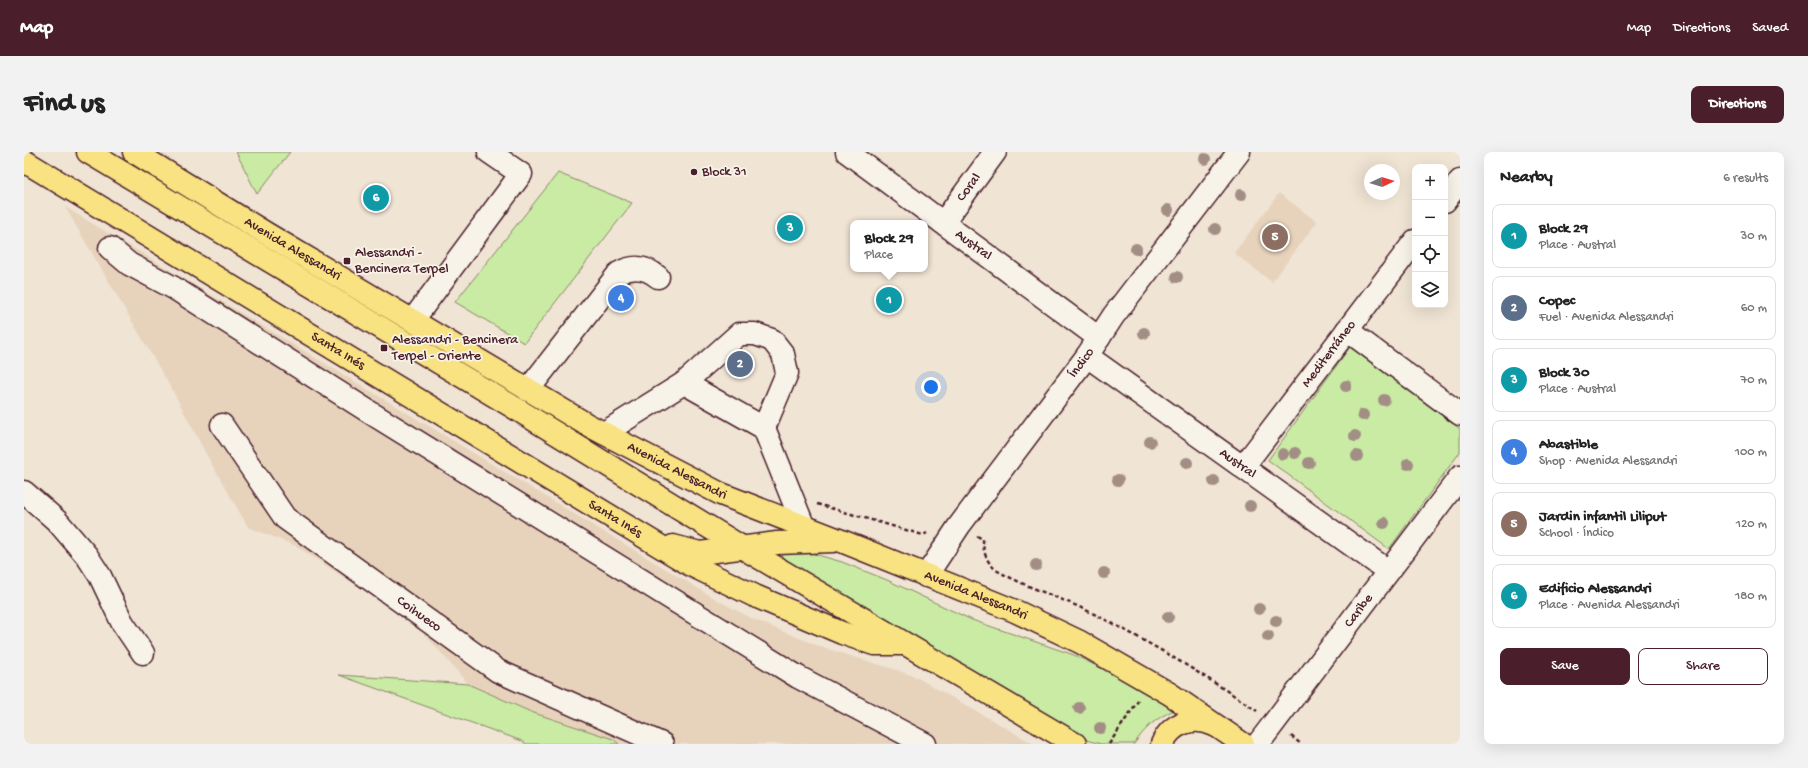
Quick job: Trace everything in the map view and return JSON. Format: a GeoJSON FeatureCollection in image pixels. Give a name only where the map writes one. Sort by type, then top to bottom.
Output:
{"type":"FeatureCollection","features":[{"type":"Feature","properties":{"kind":"main road","name":"Avenida Alessandri"},"geometry":{"type":"LineString","coordinates":[[88,152],[510,405],[903,644],[1075,744]]}},
{"type":"Feature","properties":{"kind":"main road","name":"Avenida Alessandri"},"geometry":{"type":"LineString","coordinates":[[134,152],[267,234],[528,390],[604,433],[721,494],[803,525],[1037,621],[1080,642],[1150,682],[1243,744]]}},
{"type":"Feature","properties":{"kind":"main road","name":"Santa Inés"},"geometry":{"type":"LineString","coordinates":[[24,161],[652,540]]}},
{"type":"Feature","properties":{"kind":"main road"},"geometry":{"type":"LineString","coordinates":[[652,540],[700,553],[777,543],[844,542]]}},
{"type":"Feature","properties":{"kind":"main road"},"geometry":{"type":"LineString","coordinates":[[652,540],[691,565],[728,584],[842,633],[874,644],[903,644]]}},
{"type":"Feature","properties":{"kind":"main road"},"geometry":{"type":"LineString","coordinates":[[1162,744],[1170,732],[1177,726],[1186,722],[1205,720],[1222,729]]}},
{"type":"Feature","properties":{"kind":"street"},"geometry":{"type":"LineString","coordinates":[[413,320],[521,174],[489,152]]}},
{"type":"Feature","properties":{"kind":"street","name":"Austral"},"geometry":{"type":"LineString","coordinates":[[847,152],[1099,338]]}},
{"type":"Feature","properties":{"kind":"street","name":"Coral"},"geometry":{"type":"LineString","coordinates":[[943,223],[995,152]]}},
{"type":"Feature","properties":{"kind":"street","name":"Índico"},"geometry":{"type":"LineString","coordinates":[[926,576],[959,526],[1087,356],[1114,315],[1240,152]]}},
{"type":"Feature","properties":{"kind":"street"},"geometry":{"type":"LineString","coordinates":[[1446,200],[1460,181]]}},
{"type":"Feature","properties":{"kind":"street","name":"Mediterráneo"},"geometry":{"type":"LineString","coordinates":[[1243,467],[1412,245]]}},
{"type":"Feature","properties":{"kind":"street"},"geometry":{"type":"LineString","coordinates":[[110,248],[129,264],[174,288],[386,422],[798,677],[925,744]]}},
{"type":"Feature","properties":{"kind":"street"},"geometry":{"type":"LineString","coordinates":[[528,390],[619,273],[633,268],[642,268],[651,271],[658,277]]}},
{"type":"Feature","properties":{"kind":"street"},"geometry":{"type":"LineString","coordinates":[[1347,330],[1460,414]]}},
{"type":"Feature","properties":{"kind":"street"},"geometry":{"type":"LineString","coordinates":[[604,433],[684,383],[740,334],[755,334],[772,340],[783,354],[787,373],[764,428]]}},
{"type":"Feature","properties":{"kind":"street","name":"Austral"},"geometry":{"type":"LineString","coordinates":[[1087,356],[1388,571]]}},
{"type":"Feature","properties":{"kind":"street"},"geometry":{"type":"LineString","coordinates":[[684,383],[764,428],[803,525]]}},
{"type":"Feature","properties":{"kind":"street","name":"Coihueco"},"geometry":{"type":"LineString","coordinates":[[222,425],[285,518],[498,671],[662,744]]}},
{"type":"Feature","properties":{"kind":"street","name":"Caribe"},"geometry":{"type":"LineString","coordinates":[[1258,744],[1460,477]]}},
{"type":"Feature","properties":{"kind":"street"},"geometry":{"type":"LineString","coordinates":[[24,492],[57,521],[87,556],[100,576],[122,622],[143,653]]}},
{"type":"Feature","properties":{"kind":"path"},"geometry":{"type":"LineString","coordinates":[[791,496],[923,535],[942,524],[959,526],[983,539],[984,554],[987,561],[996,570],[1082,609],[1131,634],[1216,684],[1274,723],[1301,744]]}},
{"type":"Feature","properties":{"kind":"path"},"geometry":{"type":"LineString","coordinates":[[1109,744],[1150,682]]}},
{"type":"Feature","properties":{"kind":"shaded area"},"geometry":{"type":"Polygon","coordinates":[[[1279,193],[1317,222],[1272,282],[1234,253],[1279,193]]]}},
{"type":"Feature","properties":{"kind":"shaded area"},"geometry":{"type":"Polygon","coordinates":[[[65,207],[719,601],[753,619],[824,648],[916,677],[1034,744],[619,744],[613,739],[531,712],[468,684],[417,625],[296,546],[248,527],[206,454],[174,393],[65,207]]]}},
{"type":"Feature","properties":{"kind":"green space"},"geometry":{"type":"Polygon","coordinates":[[[236,152],[290,152],[257,194],[236,152]]]}},
{"type":"Feature","properties":{"kind":"green space"},"geometry":{"type":"Polygon","coordinates":[[[558,173],[632,203],[524,343],[455,302],[558,173]]]}},
{"type":"Feature","properties":{"kind":"green space"},"geometry":{"type":"Polygon","coordinates":[[[1350,347],[1460,429],[1460,452],[1389,549],[1268,460],[1350,347]]]}},
{"type":"Feature","properties":{"kind":"green space"},"geometry":{"type":"Polygon","coordinates":[[[784,552],[811,553],[842,562],[887,580],[972,620],[1074,655],[1113,674],[1174,710],[1151,724],[1134,744],[1101,744],[1086,740],[775,557],[784,552]]]}},
{"type":"Feature","properties":{"kind":"green space"},"geometry":{"type":"Polygon","coordinates":[[[339,675],[468,684],[531,712],[613,739],[619,744],[526,744],[522,741],[339,675]]]}},
{"type":"Feature","properties":{"kind":"place","name":"Block 31"},"geometry":{"type":"Point","coordinates":[694,172]}},
{"type":"Feature","properties":{"kind":"place","name":"Edificio Alessandri"},"geometry":{"type":"Point","coordinates":[376,198]}},
{"type":"Feature","properties":{"kind":"place","name":"Block 30"},"geometry":{"type":"Point","coordinates":[790,228]}},
{"type":"Feature","properties":{"kind":"place","name":"Jardin infantil Liliput"},"geometry":{"type":"Point","coordinates":[1275,237]}},
{"type":"Feature","properties":{"kind":"place","name":"Alessandri - Bencinera Terpel"},"geometry":{"type":"Point","coordinates":[347,261]}},
{"type":"Feature","properties":{"kind":"place","name":"Abastible"},"geometry":{"type":"Point","coordinates":[621,298]}},
{"type":"Feature","properties":{"kind":"place","name":"Block 29"},"geometry":{"type":"Point","coordinates":[889,300]}},
{"type":"Feature","properties":{"kind":"place","name":"Alessandri - Bencinera Terpel - Oriente"},"geometry":{"type":"Point","coordinates":[384,348]}},
{"type":"Feature","properties":{"kind":"place","name":"Copec"},"geometry":{"type":"Point","coordinates":[740,364]}}]}
